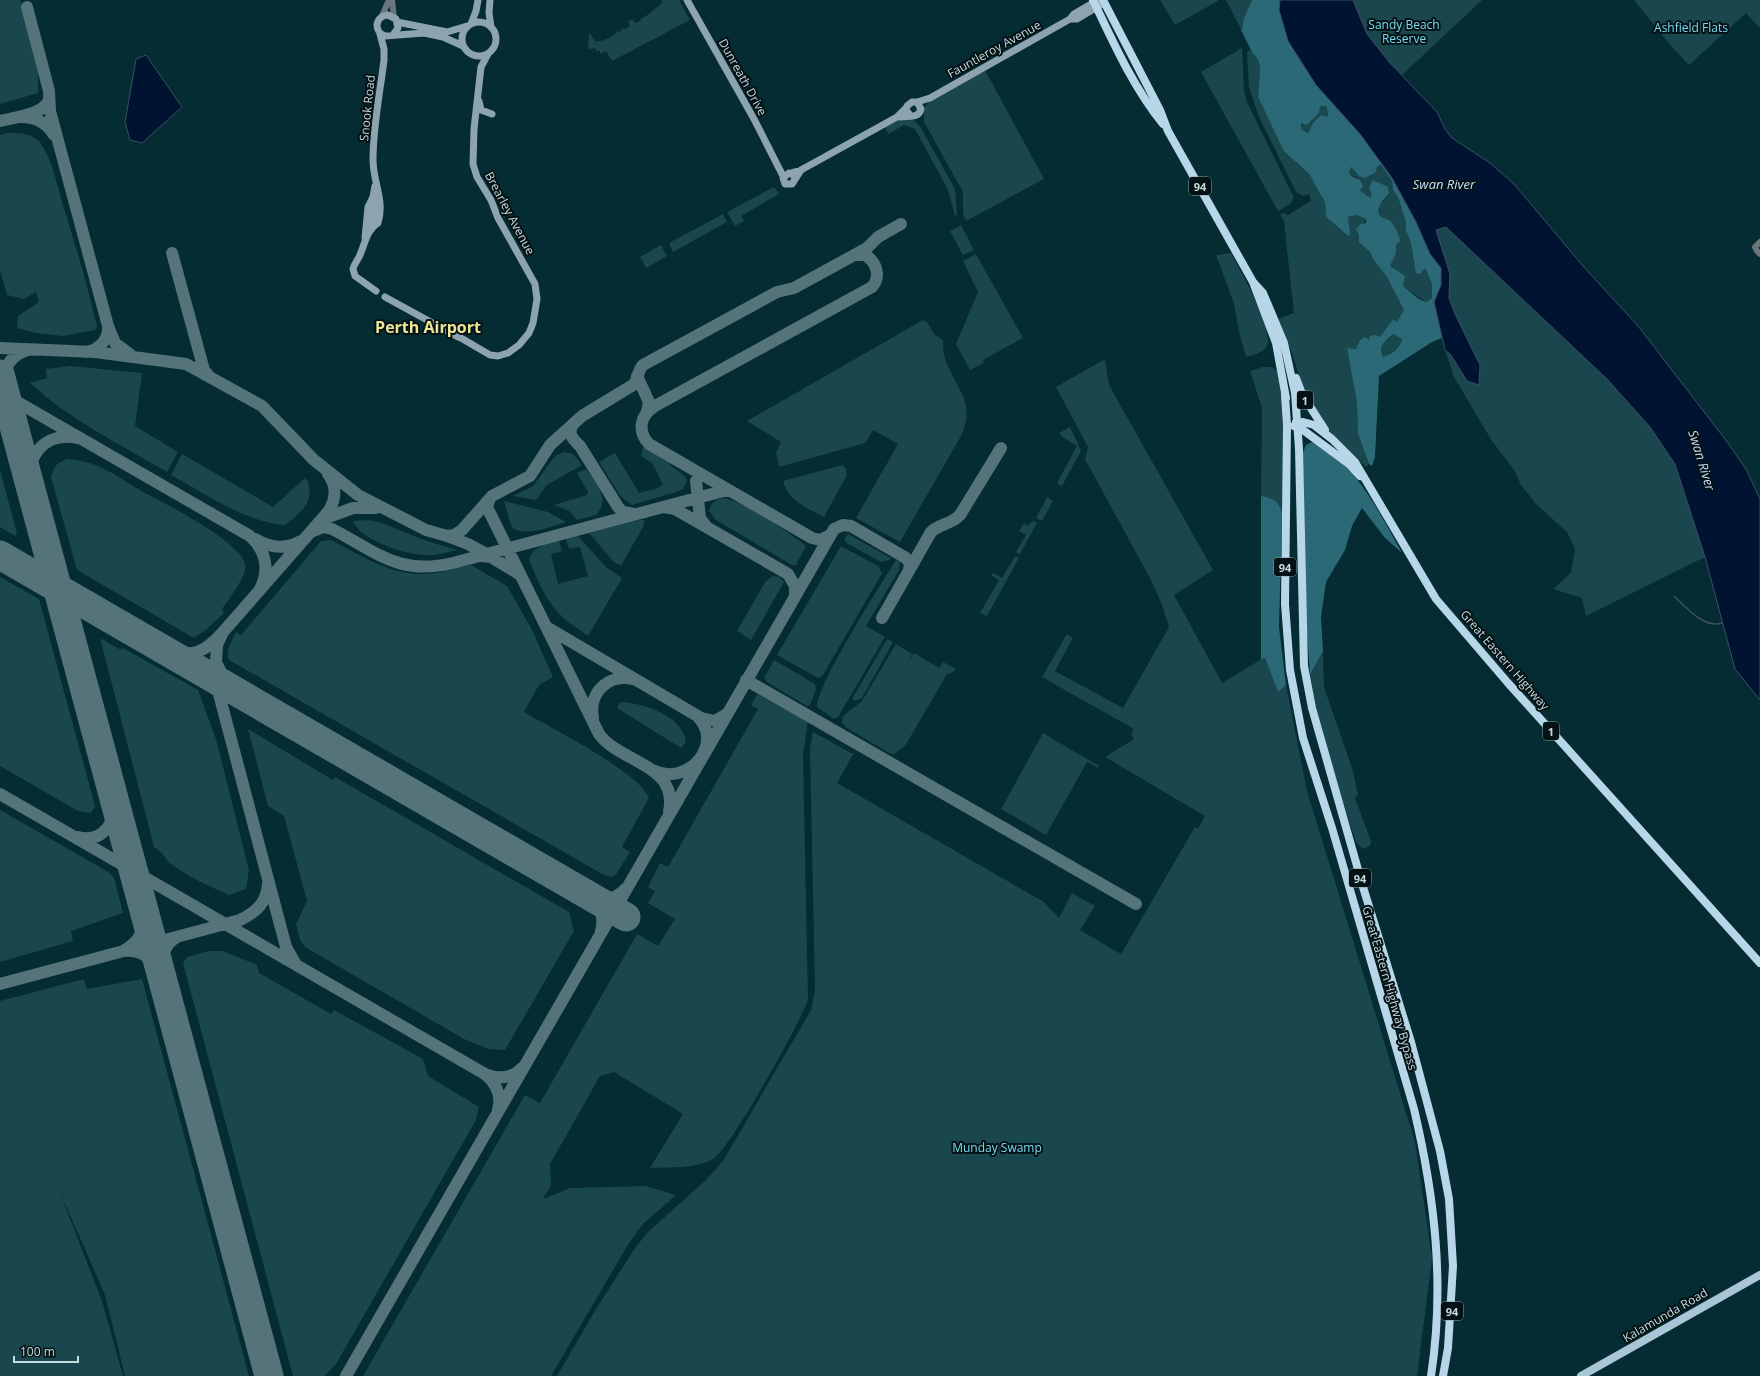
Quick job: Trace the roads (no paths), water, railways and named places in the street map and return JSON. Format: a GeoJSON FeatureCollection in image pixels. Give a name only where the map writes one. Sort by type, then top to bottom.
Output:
{"type":"FeatureCollection","features":[{"type":"Feature","properties":{"kind":"highway","name":"Great Eastern Highway"},"geometry":{"type":"LineString","coordinates":[[1098,2],[1128,72],[1152,111],[1168,131],[1253,282],[1266,300],[1288,356],[1295,393],[1298,424]]}},
{"type":"Feature","properties":{"kind":"highway","name":"Great Eastern Highway"},"geometry":{"type":"LineString","coordinates":[[1253,282],[1276,343],[1285,395],[1292,416],[1298,424],[1349,464],[1367,482]]}},
{"type":"Feature","properties":{"kind":"highway","name":"1"},"geometry":{"type":"LineString","coordinates":[[1288,356],[1302,394],[1316,418],[1332,439]]}},
{"type":"Feature","properties":{"kind":"highway","name":"Great Eastern Highway Bypass"},"geometry":{"type":"LineString","coordinates":[[1285,395],[1285,604],[1290,670],[1303,738],[1334,836],[1414,1109],[1425,1156],[1438,1268],[1438,1311],[1431,1376]]}},
{"type":"Feature","properties":{"kind":"highway","name":"Great Eastern Highway"},"geometry":{"type":"LineString","coordinates":[[1298,424],[1308,422],[1332,439],[1355,462],[1436,599],[1508,683],[1760,963]]}},
{"type":"Feature","properties":{"kind":"highway","name":"Great Eastern Highway Bypass"},"geometry":{"type":"LineString","coordinates":[[1298,424],[1304,666],[1312,708],[1363,887],[1426,1095],[1440,1151],[1449,1199],[1453,1274],[1448,1348],[1443,1376]]}},
{"type":"Feature","properties":{"kind":"highway"},"geometry":{"type":"LineString","coordinates":[[1286,458],[1289,454],[1291,428],[1298,424]]}},
{"type":"Feature","properties":{"kind":"highway"},"geometry":{"type":"LineString","coordinates":[[1299,449],[1303,440],[1316,438]]}},
{"type":"Feature","properties":{"kind":"main road"},"geometry":{"type":"LineString","coordinates":[[463,46],[462,36],[476,12],[478,0]]}},
{"type":"Feature","properties":{"kind":"main road"},"geometry":{"type":"LineString","coordinates":[[490,0],[489,13],[491,27],[495,35],[495,43],[488,54],[480,56],[472,55],[463,46],[448,39],[424,33],[393,35],[387,37],[380,34],[377,24],[382,16],[388,15],[396,20],[447,32],[482,22],[491,27]]}},
{"type":"Feature","properties":{"kind":"main road","name":"Dunreath Drive"},"geometry":{"type":"LineString","coordinates":[[687,0],[779,166],[789,175],[897,117]]}},
{"type":"Feature","properties":{"kind":"main road","name":"Fauntleroy Avenue"},"geometry":{"type":"LineString","coordinates":[[919,106],[930,98],[1070,19],[1077,19],[1098,2]]}},
{"type":"Feature","properties":{"kind":"main road"},"geometry":{"type":"LineString","coordinates":[[393,35],[398,28],[396,20]]}},
{"type":"Feature","properties":{"kind":"main road","name":"Snook Road"},"geometry":{"type":"LineString","coordinates":[[376,291],[359,280],[353,271],[368,231],[376,190],[373,162],[374,136],[384,60],[383,45],[380,34]]}},
{"type":"Feature","properties":{"kind":"main road","name":"Brearley Avenue"},"geometry":{"type":"LineString","coordinates":[[385,297],[490,355],[498,356],[508,353],[526,337],[533,323],[538,295],[535,284],[498,218],[491,200],[475,172],[473,149],[479,87],[482,63],[488,54]]}},
{"type":"Feature","properties":{"kind":"main road"},"geometry":{"type":"LineString","coordinates":[[479,87],[480,109],[486,113],[492,114]]}},
{"type":"Feature","properties":{"kind":"main road"},"geometry":{"type":"LineString","coordinates":[[910,102],[919,106],[917,115],[897,117],[910,102]]}},
{"type":"Feature","properties":{"kind":"main road"},"geometry":{"type":"LineString","coordinates":[[906,108],[910,116]]}},
{"type":"Feature","properties":{"kind":"main road","name":"Kalamunda Road"},"geometry":{"type":"LineString","coordinates":[[1581,1376],[1760,1275]]}},
{"type":"Feature","properties":{"kind":"street"},"geometry":{"type":"LineString","coordinates":[[382,16],[389,0]]}},
{"type":"Feature","properties":{"kind":"street"},"geometry":{"type":"LineString","coordinates":[[392,0],[396,20]]}},
{"type":"Feature","properties":{"kind":"street"},"geometry":{"type":"LineString","coordinates":[[1758,244],[1756,251],[1760,254]]}},
{"type":"Feature","properties":{"kind":"water","name":"Swan River"},"geometry":{"type":"Polygon","coordinates":[[[1280,0],[1353,0],[1367,34],[1390,63],[1437,112],[1445,129],[1452,138],[1490,163],[1514,184],[1583,266],[1638,326],[1728,443],[1747,471],[1760,499],[1760,700],[1735,669],[1705,557],[1675,464],[1650,427],[1607,379],[1446,227],[1436,230],[1450,274],[1449,298],[1455,314],[1480,365],[1479,385],[1467,381],[1451,355],[1445,350],[1434,302],[1441,285],[1441,268],[1430,254],[1416,222],[1392,178],[1360,134],[1316,85],[1288,41],[1279,10],[1280,0]]]}},
{"type":"Feature","properties":{"kind":"water"},"geometry":{"type":"Polygon","coordinates":[[[146,55],[182,107],[142,143],[130,140],[125,122],[136,59],[146,55]]]}},
{"type":"Feature","properties":{"kind":"waterway"},"geometry":{"type":"LineString","coordinates":[[1674,596],[1689,611],[1702,620],[1708,623],[1722,623]]}},
{"type":"Feature","properties":{"kind":"district","name":"Perth Airport"},"geometry":{"type":"Point","coordinates":[428,327]}},
{"type":"Feature","properties":{"kind":"park label","name":"Ashfield Flats"},"geometry":{"type":"Point","coordinates":[1691,27]}},
{"type":"Feature","properties":{"kind":"park label","name":"Sandy Beach Reserve"},"geometry":{"type":"Point","coordinates":[1404,31]}},
{"type":"Feature","properties":{"kind":"park label","name":"Munday Swamp"},"geometry":{"type":"Point","coordinates":[997,1147]}}]}
